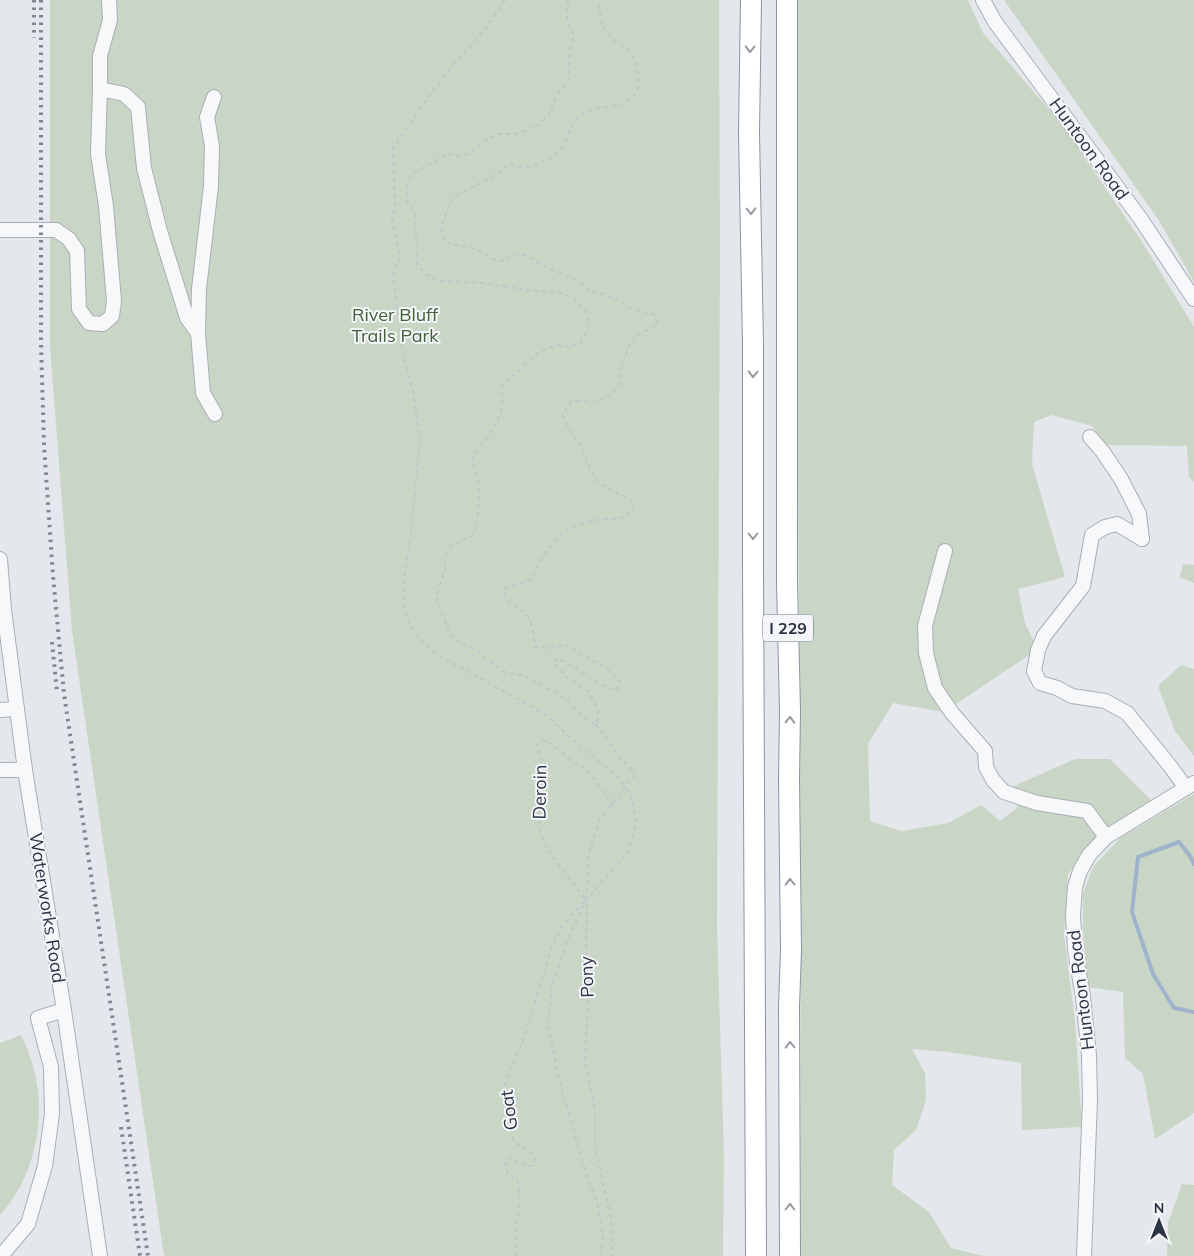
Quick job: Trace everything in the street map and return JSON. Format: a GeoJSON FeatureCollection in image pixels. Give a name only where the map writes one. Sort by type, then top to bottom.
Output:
{"type":"FeatureCollection","features":[{"type":"Feature","properties":{"kind":"highway","name":"I 229"},"geometry":{"type":"LineString","coordinates":[[751,0],[749,132],[753,333],[752,563],[756,1256]]}},
{"type":"Feature","properties":{"kind":"highway","name":"I 229"},"geometry":{"type":"LineString","coordinates":[[787,0],[791,950],[790,1256]]}},
{"type":"Feature","properties":{"kind":"street"},"geometry":{"type":"LineString","coordinates":[[0,230],[56,230],[69,239],[77,251],[79,309],[89,323],[103,324],[112,316],[114,301],[107,216],[98,154],[100,56],[110,20],[108,0]]}},
{"type":"Feature","properties":{"kind":"street","name":"Huntoon Road"},"geometry":{"type":"LineString","coordinates":[[983,0],[995,22],[1140,218],[1194,299]]}},
{"type":"Feature","properties":{"kind":"street"},"geometry":{"type":"LineString","coordinates":[[100,89],[124,94],[138,107],[144,168],[160,231],[187,318],[198,333]]}},
{"type":"Feature","properties":{"kind":"street"},"geometry":{"type":"LineString","coordinates":[[214,97],[207,117],[212,146],[211,186],[199,289],[198,333],[203,393],[215,414]]}},
{"type":"Feature","properties":{"kind":"street"},"geometry":{"type":"LineString","coordinates":[[1090,438],[1103,452],[1130,496],[1139,514],[1142,539],[1117,524],[1105,526],[1092,535],[1082,586],[1044,636],[1038,650],[1034,672],[1040,683],[1057,688],[1072,696],[1105,702],[1127,713],[1170,766],[1190,786]]}},
{"type":"Feature","properties":{"kind":"street"},"geometry":{"type":"LineString","coordinates":[[945,551],[926,626],[926,652],[934,688],[952,713],[985,751],[986,767],[993,780],[1004,792],[1037,803],[1087,811],[1106,837]]}},
{"type":"Feature","properties":{"kind":"street","name":"Waterworks Road"},"geometry":{"type":"LineString","coordinates":[[0,559],[4,610],[25,770],[64,1010],[100,1256]]}},
{"type":"Feature","properties":{"kind":"street"},"geometry":{"type":"LineString","coordinates":[[0,710],[17,709]]}},
{"type":"Feature","properties":{"kind":"street"},"geometry":{"type":"LineString","coordinates":[[0,770],[25,770]]}},
{"type":"Feature","properties":{"kind":"street","name":"Huntoon Road"},"geometry":{"type":"LineString","coordinates":[[1084,1256],[1090,1100],[1089,1055],[1083,997],[1075,950],[1072,915],[1074,886],[1089,855],[1106,837],[1190,786]]}},
{"type":"Feature","properties":{"kind":"street"},"geometry":{"type":"LineString","coordinates":[[1,1256],[28,1224],[45,1166],[52,1114],[51,1067],[38,1018],[64,1010]]}},
{"type":"Feature","properties":{"kind":"path"},"geometry":{"type":"LineString","coordinates":[[505,0],[486,28],[430,95],[393,148],[395,206],[392,219],[400,257],[393,275],[403,355],[413,393],[420,440],[411,534],[405,571],[404,603],[407,619],[414,633],[436,654],[545,714],[582,748],[616,775],[626,787],[633,802],[636,822],[628,852],[586,900],[569,937],[552,985],[548,1025],[558,1078],[598,1207],[604,1237],[600,1256]]}},
{"type":"Feature","properties":{"kind":"path"},"geometry":{"type":"LineString","coordinates":[[568,0],[567,22],[574,34],[570,49],[568,81],[556,96],[549,115],[542,123],[516,134],[498,134],[483,142],[470,153],[462,156],[447,154],[414,173],[406,184],[407,200],[415,213],[416,264],[425,274],[439,281],[481,283],[535,291],[556,292],[572,297],[584,308],[588,318],[588,332],[581,342],[569,347],[557,345],[539,352],[502,386],[502,406],[497,421],[476,450],[472,462],[479,481],[479,499],[474,536],[451,546],[445,555],[445,570],[436,597],[450,637],[479,652],[487,660],[507,673],[525,676],[567,700],[580,714],[594,724],[598,719],[598,710],[589,692],[568,678],[553,662],[556,658],[565,661],[606,688],[617,690],[620,682],[611,671],[565,645],[551,648],[535,647],[529,617],[506,599],[504,593],[505,588],[526,582],[532,577],[546,551],[568,529],[604,519],[618,519],[629,514],[632,510],[634,504],[630,500],[609,490],[599,482],[589,469],[581,447],[563,416],[572,401],[600,400],[611,395],[618,387],[620,373],[631,340],[642,332],[653,328],[657,322],[655,315],[626,307],[622,302],[588,290],[580,282],[538,263],[526,255],[514,256],[502,261],[493,259],[475,249],[448,244],[443,237],[441,228],[454,196],[499,173],[508,164],[522,167],[533,165],[549,158],[561,150],[571,126],[578,117],[594,110],[623,104],[633,97],[638,87],[639,76],[633,57],[630,51],[605,32],[600,19],[599,0]]}},
{"type":"Feature","properties":{"kind":"path","name":"Pony"},"geometry":{"type":"LineString","coordinates":[[594,724],[606,737],[618,757],[631,768],[634,776],[613,805],[600,819],[588,855],[586,900],[588,997],[585,1062],[595,1109],[595,1147],[611,1218],[612,1256]]}},
{"type":"Feature","properties":{"kind":"path","name":"Deroin"},"geometry":{"type":"LineString","coordinates":[[586,900],[549,852],[540,832],[537,790],[543,763],[537,745],[542,740],[553,745],[573,763],[586,768],[613,805]]}},
{"type":"Feature","properties":{"kind":"path","name":"Goat"},"geometry":{"type":"LineString","coordinates":[[516,1256],[515,1232],[520,1203],[518,1182],[506,1172],[505,1161],[511,1157],[525,1166],[532,1166],[535,1159],[530,1152],[513,1141],[512,1119],[504,1093],[506,1079],[523,1041],[554,942],[561,928],[586,900]]}},
{"type":"Feature","properties":{"kind":"green space","name":"River Bluff Trails Park"},"geometry":{"type":"Polygon","coordinates":[[[50,0],[719,0],[720,251],[717,926],[724,1156],[723,1256],[164,1256],[72,631],[50,347],[50,0]]]}},
{"type":"Feature","properties":{"kind":"green space"},"geometry":{"type":"Polygon","coordinates":[[[798,0],[968,0],[983,33],[1064,127],[1142,242],[1194,327],[1194,482],[1189,477],[1187,446],[1107,445],[1092,426],[1051,415],[1034,422],[1032,464],[1065,577],[1018,589],[1025,623],[1038,649],[944,712],[893,703],[868,744],[870,821],[901,831],[948,823],[981,805],[1000,821],[1017,808],[1014,786],[1075,759],[1110,759],[1151,800],[1096,837],[1068,874],[1064,936],[1075,1021],[1082,1127],[1022,1130],[1021,1063],[948,1052],[912,1049],[925,1073],[926,1100],[916,1130],[894,1150],[892,1185],[929,1212],[951,1248],[984,1256],[801,1256],[798,0]]]}},
{"type":"Feature","properties":{"kind":"green space"},"geometry":{"type":"Polygon","coordinates":[[[1004,0],[1194,0],[1194,282],[1160,222],[1004,0]]]}},
{"type":"Feature","properties":{"kind":"green space"},"geometry":{"type":"Polygon","coordinates":[[[1183,564],[1194,565],[1194,583],[1180,577],[1183,564]]]}},
{"type":"Feature","properties":{"kind":"green space"},"geometry":{"type":"Polygon","coordinates":[[[1181,665],[1194,669],[1194,756],[1175,731],[1158,686],[1181,665]]]}},
{"type":"Feature","properties":{"kind":"green space"},"geometry":{"type":"Polygon","coordinates":[[[1194,794],[1194,1113],[1155,1139],[1143,1074],[1125,1058],[1123,992],[1087,987],[1083,931],[1083,894],[1093,867],[1120,838],[1194,794]]]}},
{"type":"Feature","properties":{"kind":"green space"},"geometry":{"type":"Polygon","coordinates":[[[21,1035],[35,1074],[38,1092],[38,1130],[29,1167],[12,1201],[0,1215],[0,1043],[21,1035]]]}},
{"type":"Feature","properties":{"kind":"green space"},"geometry":{"type":"Polygon","coordinates":[[[1182,1184],[1194,1185],[1194,1256],[1167,1256],[1168,1223],[1182,1184]]]}},
{"type":"Feature","properties":{"kind":"waterway"},"geometry":{"type":"LineString","coordinates":[[1194,864],[1179,842],[1138,857],[1132,912],[1153,974],[1174,1008],[1194,1012]]}},
{"type":"Feature","properties":{"kind":"railway"},"geometry":{"type":"LineString","coordinates":[[34,0],[34,38]]}},
{"type":"Feature","properties":{"kind":"railway"},"geometry":{"type":"LineString","coordinates":[[41,0],[41,343],[44,445],[53,576],[64,694],[148,1256]]}},
{"type":"Feature","properties":{"kind":"railway"},"geometry":{"type":"LineString","coordinates":[[52,642],[57,692]]}},
{"type":"Feature","properties":{"kind":"railway"},"geometry":{"type":"LineString","coordinates":[[121,1127],[140,1256]]}}]}
